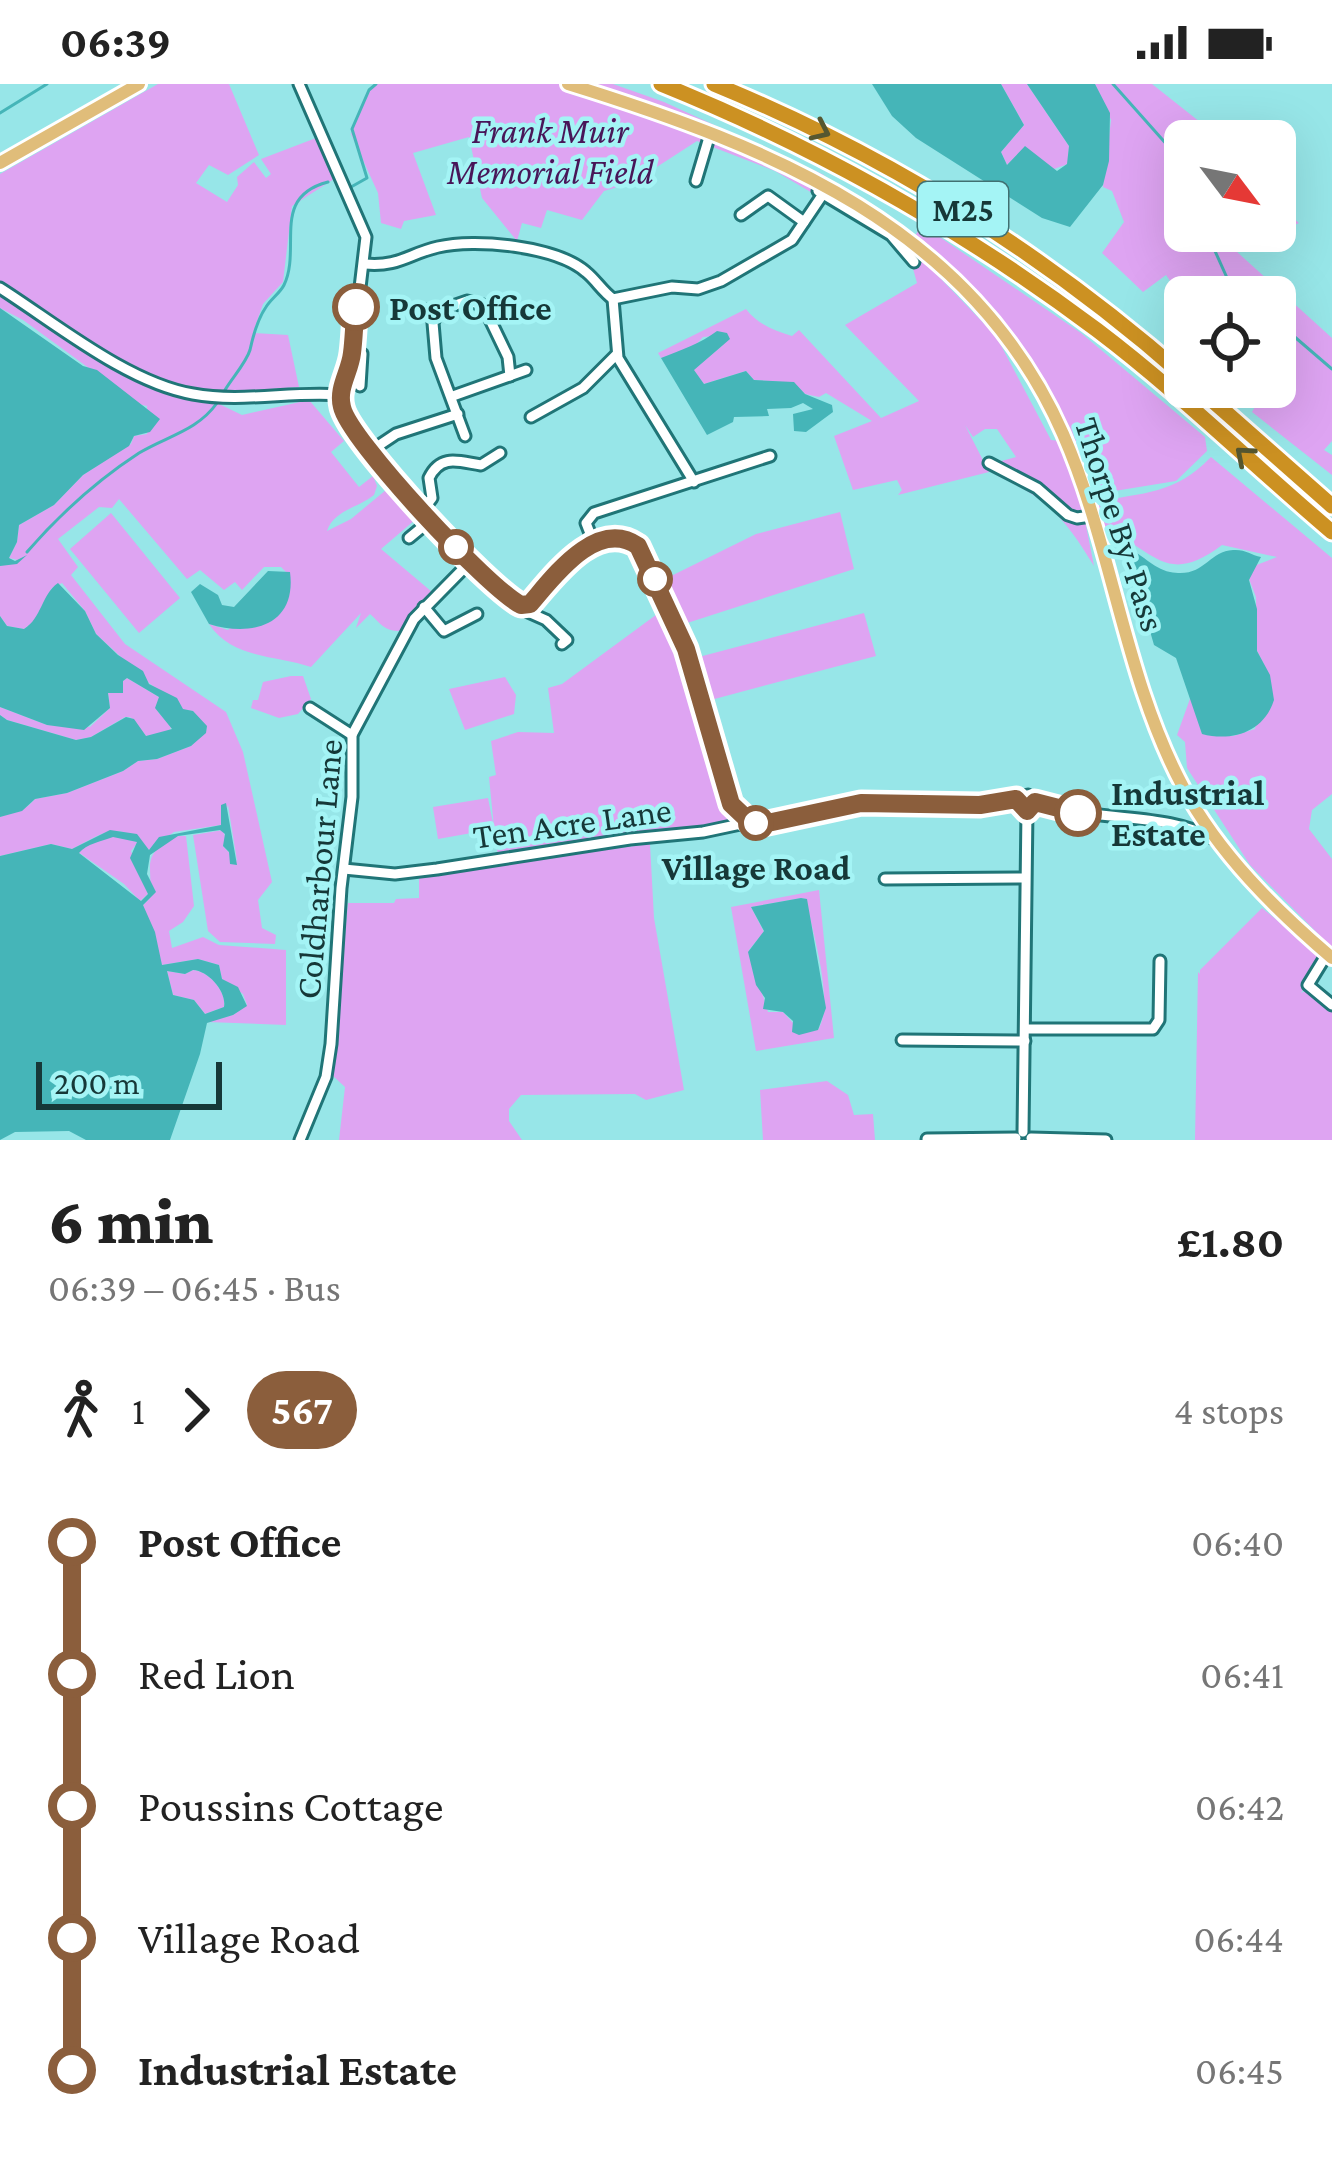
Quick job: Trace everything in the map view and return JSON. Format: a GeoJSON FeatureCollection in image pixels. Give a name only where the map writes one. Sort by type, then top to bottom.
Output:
{"type":"FeatureCollection","features":[{"type":"Feature","properties":{"kind":"highway","name":"M25"},"geometry":{"type":"LineString","coordinates":[[661,84],[822,157],[966,238],[1141,365],[1332,532]]}},
{"type":"Feature","properties":{"kind":"highway","name":"M25"},"geometry":{"type":"LineString","coordinates":[[714,84],[865,152],[970,212],[1063,278],[1164,360]]}},
{"type":"Feature","properties":{"kind":"highway"},"geometry":{"type":"LineString","coordinates":[[1221,408],[1332,506]]}},
{"type":"Feature","properties":{"kind":"main road"},"geometry":{"type":"LineString","coordinates":[[0,163],[139,84]]}},
{"type":"Feature","properties":{"kind":"main road","name":"Thorpe By-Pass"},"geometry":{"type":"LineString","coordinates":[[568,84],[710,134],[806,175],[861,204],[956,278],[1009,341],[1064,436],[1156,728],[1198,813],[1257,888],[1330,956]]}},
{"type":"Feature","properties":{"kind":"street"},"geometry":{"type":"LineString","coordinates":[[318,84],[300,88],[363,226],[365,263],[340,395],[351,429],[470,562],[511,600],[532,602],[561,565],[595,546],[623,539],[635,544],[686,649],[731,804],[750,822]]}},
{"type":"Feature","properties":{"kind":"street"},"geometry":{"type":"LineString","coordinates":[[696,181],[710,134]]}},
{"type":"Feature","properties":{"kind":"street"},"geometry":{"type":"LineString","coordinates":[[613,298],[712,285],[788,244],[820,192],[891,235],[914,262]]}},
{"type":"Feature","properties":{"kind":"street"},"geometry":{"type":"LineString","coordinates":[[741,215],[769,196],[804,222]]}},
{"type":"Feature","properties":{"kind":"street"},"geometry":{"type":"LineString","coordinates":[[365,263],[394,264],[445,245],[508,244],[583,269],[613,298],[617,354],[694,482]]}},
{"type":"Feature","properties":{"kind":"street"},"geometry":{"type":"LineString","coordinates":[[0,287],[159,385],[229,397],[340,395]]}},
{"type":"Feature","properties":{"kind":"street"},"geometry":{"type":"LineString","coordinates":[[436,314],[459,302],[483,304],[508,357],[510,376]]}},
{"type":"Feature","properties":{"kind":"street"},"geometry":{"type":"LineString","coordinates":[[414,312],[436,314]]}},
{"type":"Feature","properties":{"kind":"street"},"geometry":{"type":"LineString","coordinates":[[436,314],[436,358],[465,436]]}},
{"type":"Feature","properties":{"kind":"street"},"geometry":{"type":"LineString","coordinates":[[352,350],[362,354],[360,386]]}},
{"type":"Feature","properties":{"kind":"street"},"geometry":{"type":"LineString","coordinates":[[532,417],[583,388],[617,354]]}},
{"type":"Feature","properties":{"kind":"street"},"geometry":{"type":"LineString","coordinates":[[453,396],[526,370]]}},
{"type":"Feature","properties":{"kind":"street"},"geometry":{"type":"LineString","coordinates":[[369,452],[396,434],[458,414]]}},
{"type":"Feature","properties":{"kind":"street"},"geometry":{"type":"LineString","coordinates":[[595,546],[587,527],[591,515],[770,456]]}},
{"type":"Feature","properties":{"kind":"street"},"geometry":{"type":"LineString","coordinates":[[423,510],[432,498],[429,478],[437,466],[457,458],[476,465],[496,459]]}},
{"type":"Feature","properties":{"kind":"street"},"geometry":{"type":"LineString","coordinates":[[989,463],[1028,482],[1068,515],[1091,516]]}},
{"type":"Feature","properties":{"kind":"street"},"geometry":{"type":"LineString","coordinates":[[409,538],[432,519]]}},
{"type":"Feature","properties":{"kind":"street","name":"Coldharbour Lane"},"geometry":{"type":"LineString","coordinates":[[300,1140],[326,1077],[352,796],[352,735],[395,650],[424,607],[470,562]]}},
{"type":"Feature","properties":{"kind":"street"},"geometry":{"type":"LineString","coordinates":[[526,605],[567,640],[562,644]]}},
{"type":"Feature","properties":{"kind":"street"},"geometry":{"type":"LineString","coordinates":[[424,607],[444,631],[477,614]]}},
{"type":"Feature","properties":{"kind":"street"},"geometry":{"type":"LineString","coordinates":[[309,707],[352,735]]}},
{"type":"Feature","properties":{"kind":"street","name":"Ten Acre Lane"},"geometry":{"type":"LineString","coordinates":[[344,869],[395,874],[437,869],[750,822],[768,824],[861,803],[1027,804],[1170,822],[1220,843]]}},
{"type":"Feature","properties":{"kind":"street"},"geometry":{"type":"LineString","coordinates":[[1023,1138],[1027,804]]}},
{"type":"Feature","properties":{"kind":"street","name":"Ten Acre Lane"},"geometry":{"type":"LineString","coordinates":[[1170,822],[1198,813]]}},
{"type":"Feature","properties":{"kind":"street"},"geometry":{"type":"LineString","coordinates":[[885,879],[1024,878]]}},
{"type":"Feature","properties":{"kind":"street"},"geometry":{"type":"LineString","coordinates":[[1330,956],[1308,983],[1332,1005]]}},
{"type":"Feature","properties":{"kind":"street"},"geometry":{"type":"LineString","coordinates":[[902,1040],[1153,1029],[1159,1020],[1160,961]]}},
{"type":"Feature","properties":{"kind":"street"},"geometry":{"type":"LineString","coordinates":[[927,1139],[1106,1140]]}},
{"type":"Feature","properties":{"kind":"green space"},"geometry":{"type":"Polygon","coordinates":[[[158,84],[229,84],[259,155],[228,175],[209,165],[196,183],[227,202],[238,185],[237,177],[254,162],[266,178],[271,174],[261,159],[316,138],[334,179],[292,206],[283,282],[263,304],[253,333],[288,335],[299,387],[222,392],[154,378],[108,354],[0,282],[0,174],[158,84]]]}},
{"type":"Feature","properties":{"kind":"green space","name":"Frank Muir Memorial Field"},"geometry":{"type":"Polygon","coordinates":[[[376,84],[613,84],[664,102],[824,175],[814,194],[775,171],[697,141],[632,183],[604,191],[582,220],[547,210],[541,228],[522,223],[517,241],[482,198],[469,137],[413,153],[436,215],[404,221],[401,229],[381,223],[378,193],[351,134],[376,84]]]}},
{"type":"Feature","properties":{"kind":"green space"},"geometry":{"type":"Polygon","coordinates":[[[1001,84],[1027,84],[1069,146],[1068,164],[1051,170],[1025,147],[1007,165],[1001,152],[1024,125],[1001,84]]]}},
{"type":"Feature","properties":{"kind":"green space"},"geometry":{"type":"Polygon","coordinates":[[[1095,84],[1152,84],[1197,120],[1164,120],[1164,252],[1237,252],[1264,276],[1166,275],[1143,292],[1102,253],[1124,222],[1112,191],[1103,187],[1111,120],[1095,84]]]}},
{"type":"Feature","properties":{"kind":"green space"},"geometry":{"type":"Polygon","coordinates":[[[922,225],[1081,333],[1164,403],[1164,408],[1170,408],[1205,437],[1207,451],[1176,481],[1096,494],[1030,359],[977,292],[915,236],[922,225]]]}},
{"type":"Feature","properties":{"kind":"green space"},"geometry":{"type":"Polygon","coordinates":[[[916,253],[996,336],[1051,440],[1060,441],[1083,510],[1094,566],[1054,512],[998,476],[998,462],[1016,457],[997,429],[985,429],[973,437],[965,425],[989,472],[898,495],[902,490],[897,480],[853,490],[834,436],[872,421],[826,393],[819,397],[805,394],[794,383],[754,380],[746,371],[704,384],[693,370],[723,345],[714,336],[661,358],[658,353],[746,309],[779,332],[792,336],[799,330],[881,418],[919,401],[845,325],[917,283],[912,265],[916,253]]]}},
{"type":"Feature","properties":{"kind":"green space"},"geometry":{"type":"Polygon","coordinates":[[[0,293],[157,389],[217,403],[242,415],[309,400],[344,441],[331,452],[359,487],[373,476],[377,486],[374,495],[341,514],[327,531],[351,519],[392,485],[422,514],[381,549],[438,597],[405,630],[389,630],[370,614],[356,628],[361,613],[311,667],[242,650],[209,624],[228,630],[287,573],[281,567],[264,567],[242,590],[235,582],[224,590],[200,570],[187,579],[119,499],[112,508],[99,507],[58,539],[78,567],[71,575],[125,644],[226,712],[243,752],[272,882],[258,900],[262,928],[276,935],[275,944],[220,942],[208,931],[193,835],[223,830],[223,846],[237,861],[228,805],[221,825],[174,832],[149,850],[129,834],[112,831],[72,849],[51,844],[0,856],[0,817],[35,799],[67,793],[138,761],[191,746],[207,729],[193,711],[184,710],[149,683],[96,634],[85,611],[62,583],[52,588],[35,621],[24,629],[7,626],[0,616],[0,566],[18,560],[9,558],[19,525],[54,505],[83,475],[131,444],[134,436],[147,434],[147,406],[0,308],[0,293]]]}},
{"type":"Feature","properties":{"kind":"green space"},"geometry":{"type":"Polygon","coordinates":[[[1296,305],[1332,338],[1332,441],[1324,450],[1332,455],[1332,475],[1252,412],[1254,408],[1296,408],[1296,305]]]}},
{"type":"Feature","properties":{"kind":"green space"},"geometry":{"type":"Polygon","coordinates":[[[1211,457],[1332,558],[1332,794],[1312,810],[1309,829],[1332,859],[1332,948],[1250,865],[1187,768],[1185,742],[1177,735],[1191,696],[1202,734],[1233,736],[1255,729],[1264,664],[1257,651],[1256,597],[1249,579],[1254,566],[1277,557],[1222,545],[1203,557],[1173,564],[1103,528],[1095,502],[1171,485],[1211,457]]]}},
{"type":"Feature","properties":{"kind":"green space"},"geometry":{"type":"Polygon","coordinates":[[[840,512],[854,569],[681,625],[663,580],[756,534],[840,512]]]}},
{"type":"Feature","properties":{"kind":"green space"},"geometry":{"type":"Polygon","coordinates":[[[111,513],[180,598],[139,633],[70,549],[111,513]]]}},
{"type":"Feature","properties":{"kind":"green space"},"geometry":{"type":"Polygon","coordinates":[[[664,609],[733,822],[498,856],[494,829],[438,839],[433,807],[488,798],[494,828],[489,777],[496,775],[491,741],[518,732],[554,733],[548,688],[562,684],[664,609]]]}},
{"type":"Feature","properties":{"kind":"green space"},"geometry":{"type":"Polygon","coordinates":[[[864,613],[876,656],[707,701],[695,658],[864,613]]]}},
{"type":"Feature","properties":{"kind":"green space"},"geometry":{"type":"Polygon","coordinates":[[[303,676],[311,699],[298,714],[279,718],[251,708],[263,682],[303,676]]]}},
{"type":"Feature","properties":{"kind":"green space"},"geometry":{"type":"Polygon","coordinates":[[[505,677],[516,695],[514,714],[465,730],[449,689],[505,677]]]}},
{"type":"Feature","properties":{"kind":"green space"},"geometry":{"type":"Polygon","coordinates":[[[127,678],[159,697],[158,712],[170,731],[146,736],[125,717],[91,737],[76,740],[0,715],[0,707],[47,725],[90,727],[110,708],[108,693],[127,678]]]}},
{"type":"Feature","properties":{"kind":"green space"},"geometry":{"type":"Polygon","coordinates":[[[113,836],[138,842],[131,851],[148,894],[140,901],[78,852],[113,836]]]}},
{"type":"Feature","properties":{"kind":"green space"},"geometry":{"type":"Polygon","coordinates":[[[178,836],[186,836],[194,906],[169,931],[172,948],[203,937],[219,945],[286,950],[286,1025],[207,1022],[233,1015],[247,1005],[243,994],[222,979],[219,965],[198,959],[162,965],[143,905],[149,899],[152,856],[178,836]]]}},
{"type":"Feature","properties":{"kind":"green space"},"geometry":{"type":"Polygon","coordinates":[[[650,844],[654,918],[684,1090],[646,1100],[635,1094],[521,1095],[509,1109],[509,1121],[522,1140],[339,1140],[345,1087],[332,1075],[348,903],[419,898],[419,874],[650,844]]]}},
{"type":"Feature","properties":{"kind":"green space"},"geometry":{"type":"Polygon","coordinates":[[[819,890],[834,1038],[756,1051],[731,907],[819,890]],[[806,899],[751,907],[764,932],[749,950],[768,1012],[783,1012],[794,1024],[818,1030],[823,1018],[823,985],[806,899]]]}},
{"type":"Feature","properties":{"kind":"green space"},"geometry":{"type":"Polygon","coordinates":[[[1262,908],[1324,958],[1301,993],[1307,990],[1332,1009],[1332,1140],[1195,1140],[1198,972],[1262,908]]]}},
{"type":"Feature","properties":{"kind":"green space"},"geometry":{"type":"Polygon","coordinates":[[[193,970],[216,983],[224,1007],[205,1014],[194,1000],[173,995],[167,971],[185,974],[193,970]]]}},
{"type":"Feature","properties":{"kind":"green space"},"geometry":{"type":"Polygon","coordinates":[[[827,1081],[848,1095],[854,1115],[873,1114],[875,1140],[763,1140],[760,1090],[827,1081]]]}},
{"type":"Feature","properties":{"kind":"water"},"geometry":{"type":"Polygon","coordinates":[[[872,84],[1001,84],[1024,125],[1001,152],[1007,165],[1025,146],[1057,171],[1067,164],[1069,146],[1027,84],[1095,84],[1110,113],[1109,161],[1103,185],[1070,227],[1042,218],[916,138],[892,116],[872,84]]]}},
{"type":"Feature","properties":{"kind":"water"},"geometry":{"type":"Polygon","coordinates":[[[0,308],[83,366],[97,370],[160,419],[150,432],[134,436],[129,446],[83,475],[54,505],[19,525],[9,558],[15,561],[27,555],[17,564],[0,566],[0,308]]]}},
{"type":"Feature","properties":{"kind":"water"},"geometry":{"type":"Polygon","coordinates":[[[717,331],[730,339],[694,370],[704,384],[746,371],[754,380],[794,382],[805,394],[832,405],[833,412],[806,432],[794,431],[793,414],[813,409],[803,403],[767,409],[769,416],[734,417],[733,422],[707,435],[661,358],[717,331]]]}},
{"type":"Feature","properties":{"kind":"water"},"geometry":{"type":"Polygon","coordinates":[[[1126,548],[1164,570],[1181,573],[1233,550],[1261,557],[1249,580],[1257,609],[1257,651],[1270,675],[1274,700],[1255,727],[1224,737],[1202,734],[1176,658],[1154,645],[1126,548]]]}},
{"type":"Feature","properties":{"kind":"water"},"geometry":{"type":"Polygon","coordinates":[[[268,571],[290,572],[290,590],[279,616],[255,627],[209,624],[191,592],[200,584],[218,595],[222,605],[234,607],[268,571]]]}},
{"type":"Feature","properties":{"kind":"water"},"geometry":{"type":"Polygon","coordinates":[[[58,583],[85,611],[96,634],[143,671],[149,684],[193,711],[207,726],[206,733],[191,746],[138,761],[67,793],[35,799],[22,811],[0,817],[0,715],[76,740],[126,717],[134,719],[146,736],[172,729],[155,708],[159,697],[127,678],[123,693],[108,693],[110,708],[84,730],[47,725],[0,707],[0,616],[7,626],[24,629],[58,583]]]}},
{"type":"Feature","properties":{"kind":"water"},"geometry":{"type":"Polygon","coordinates":[[[226,803],[237,865],[230,864],[223,846],[225,834],[220,830],[178,836],[150,855],[147,874],[156,892],[143,905],[162,965],[198,959],[219,965],[222,979],[238,987],[247,1006],[207,1023],[170,1140],[86,1140],[69,1131],[15,1132],[0,1140],[0,856],[51,844],[72,849],[110,830],[137,834],[149,850],[159,837],[221,825],[221,805],[226,803]],[[113,837],[79,853],[141,901],[148,894],[130,858],[137,842],[113,837]],[[193,970],[185,974],[167,971],[173,995],[194,1000],[205,1014],[224,1007],[216,983],[193,970]]]}},
{"type":"Feature","properties":{"kind":"water"},"geometry":{"type":"Polygon","coordinates":[[[807,899],[826,1008],[818,1030],[799,1035],[792,1032],[793,1021],[783,1012],[763,1009],[765,998],[756,985],[748,952],[764,931],[751,907],[807,899]]]}},
{"type":"Feature","properties":{"kind":"waterway"},"geometry":{"type":"LineString","coordinates":[[0,113],[47,84]]}},
{"type":"Feature","properties":{"kind":"waterway"},"geometry":{"type":"LineString","coordinates":[[351,187],[367,178],[352,129],[376,84]]}},
{"type":"Feature","properties":{"kind":"waterway"},"geometry":{"type":"LineString","coordinates":[[1113,84],[1164,141]]}},
{"type":"Feature","properties":{"kind":"waterway"},"geometry":{"type":"LineString","coordinates":[[225,390],[248,355],[263,312],[284,285],[293,211],[310,189],[328,182]]}},
{"type":"Feature","properties":{"kind":"waterway"},"geometry":{"type":"LineString","coordinates":[[1215,252],[1226,276]]}},
{"type":"Feature","properties":{"kind":"waterway"},"geometry":{"type":"LineString","coordinates":[[1296,338],[1332,369]]}},
{"type":"Feature","properties":{"kind":"waterway"},"geometry":{"type":"LineString","coordinates":[[27,552],[108,475],[191,427],[217,403]]}},
{"type":"Feature","properties":{"kind":"bus line","name":"567"},"geometry":{"type":"LineString","coordinates":[[356,307],[352,355],[340,395],[351,429],[464,557],[504,594],[521,605],[530,604],[554,571],[572,556],[612,540],[638,546],[686,649],[731,804],[740,816],[768,824],[861,803],[980,805],[1016,799],[1027,811],[1035,802],[1043,802],[1078,813]]}},
{"type":"Feature","properties":{"kind":"place","name":"Post Office"},"geometry":{"type":"Point","coordinates":[356,307]}},
{"type":"Feature","properties":{"kind":"place","name":"Industrial Estate"},"geometry":{"type":"Point","coordinates":[1078,813]}},
{"type":"Feature","properties":{"kind":"place","name":"Village Road"},"geometry":{"type":"Point","coordinates":[756,823]}}]}
